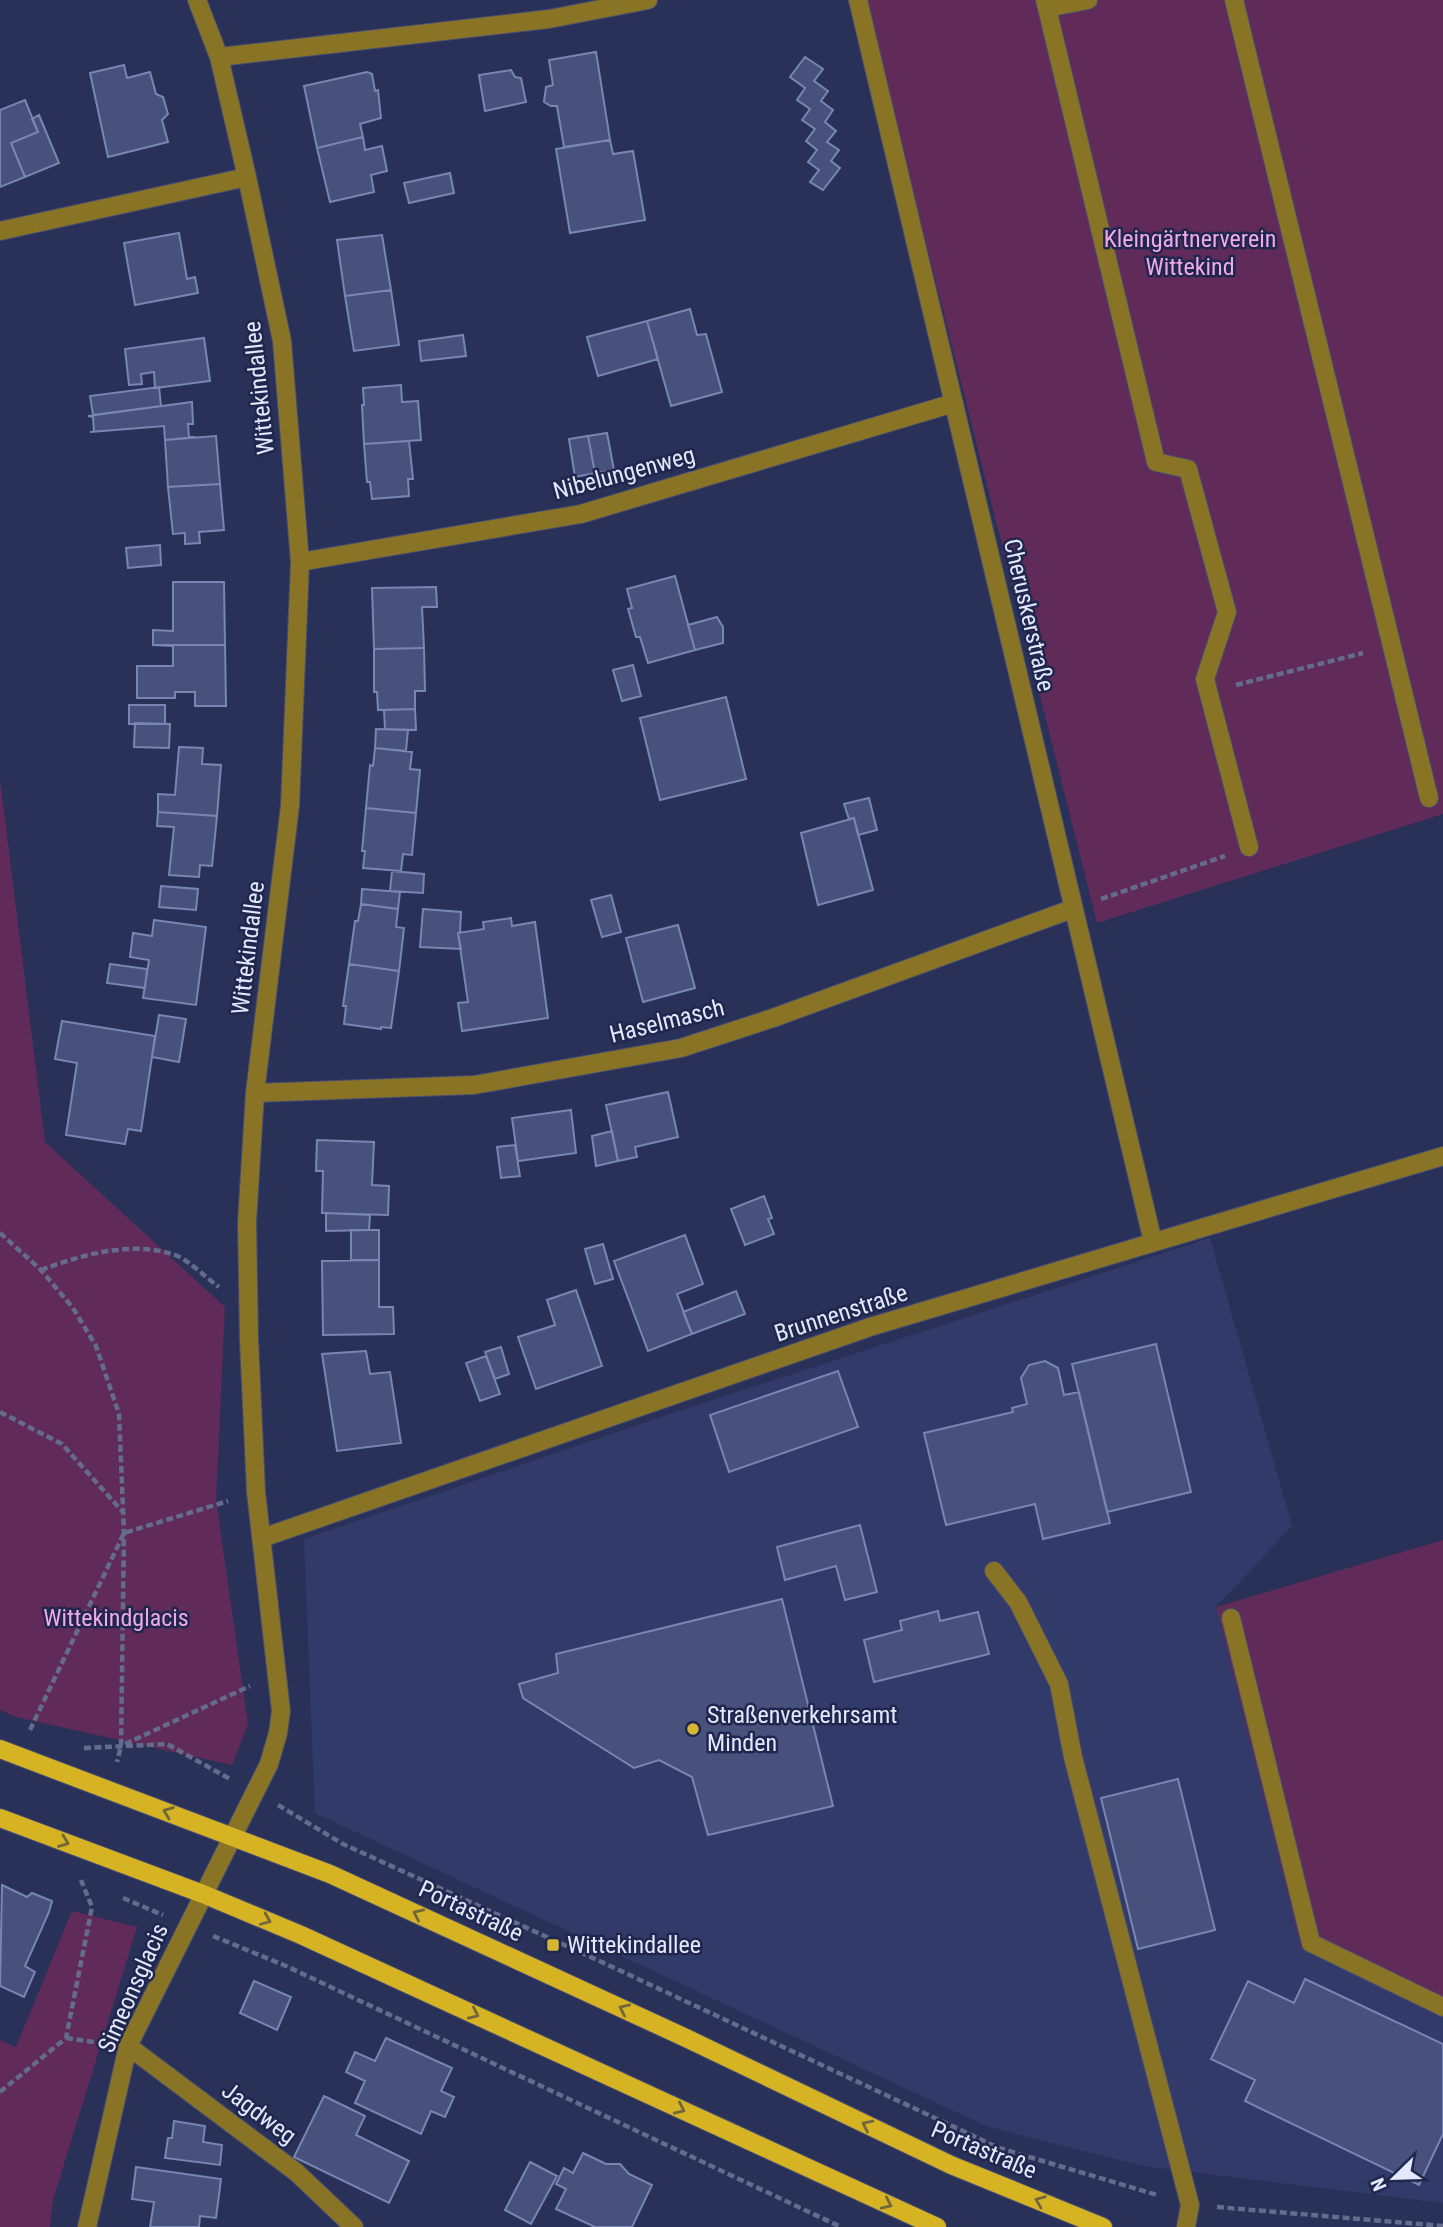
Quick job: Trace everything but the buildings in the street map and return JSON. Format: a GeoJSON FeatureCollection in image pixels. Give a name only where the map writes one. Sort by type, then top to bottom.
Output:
{"type":"FeatureCollection","features":[{"type":"Feature","properties":{"kind":"main road","name":"Portastraße"},"geometry":{"type":"LineString","coordinates":[[0,1749],[330,1874],[686,2038],[951,2165],[1103,2227]]}},
{"type":"Feature","properties":{"kind":"main road"},"geometry":{"type":"LineString","coordinates":[[0,1818],[203,1894],[302,1935],[937,2227]]}},
{"type":"Feature","properties":{"kind":"street","name":"Wittekindallee"},"geometry":{"type":"LineString","coordinates":[[197,0],[219,57],[282,341],[300,562],[290,806],[255,1093],[247,1222],[247,1301],[256,1492],[281,1711],[269,1764],[203,1894]]}},
{"type":"Feature","properties":{"kind":"street"},"geometry":{"type":"LineString","coordinates":[[219,57],[549,19],[648,0]]}},
{"type":"Feature","properties":{"kind":"street","name":"Cheruskerstraße"},"geometry":{"type":"LineString","coordinates":[[858,0],[1153,1242]]}},
{"type":"Feature","properties":{"kind":"street"},"geometry":{"type":"LineString","coordinates":[[1088,0],[1046,4],[1156,462],[1188,469],[1227,612],[1205,679],[1249,847]]}},
{"type":"Feature","properties":{"kind":"street"},"geometry":{"type":"LineString","coordinates":[[1234,0],[1429,798]]}},
{"type":"Feature","properties":{"kind":"street"},"geometry":{"type":"LineString","coordinates":[[0,231],[247,177]]}},
{"type":"Feature","properties":{"kind":"street","name":"Nibelungenweg"},"geometry":{"type":"LineString","coordinates":[[300,562],[581,514],[954,403]]}},
{"type":"Feature","properties":{"kind":"street","name":"Haselmasch"},"geometry":{"type":"LineString","coordinates":[[255,1093],[474,1085],[681,1048],[773,1018],[1072,909]]}},
{"type":"Feature","properties":{"kind":"street","name":"Brunnenstraße"},"geometry":{"type":"LineString","coordinates":[[262,1538],[870,1327],[1443,1156]]}},
{"type":"Feature","properties":{"kind":"street"},"geometry":{"type":"LineString","coordinates":[[994,1571],[1018,1602],[1059,1684],[1073,1757],[1190,2205],[1186,2227]]}},
{"type":"Feature","properties":{"kind":"street"},"geometry":{"type":"LineString","coordinates":[[1231,1618],[1311,1943],[1443,2007]]}},
{"type":"Feature","properties":{"kind":"street","name":"Simeonsglacis"},"geometry":{"type":"LineString","coordinates":[[87,2227],[128,2046],[203,1894]]}},
{"type":"Feature","properties":{"kind":"street","name":"Jagdweg"},"geometry":{"type":"LineString","coordinates":[[128,2046],[296,2172],[354,2227]]}},
{"type":"Feature","properties":{"kind":"path"},"geometry":{"type":"LineString","coordinates":[[1208,692],[1392,646]]}},
{"type":"Feature","properties":{"kind":"path"},"geometry":{"type":"LineString","coordinates":[[1072,909],[1249,847]]}},
{"type":"Feature","properties":{"kind":"path"},"geometry":{"type":"LineString","coordinates":[[0,1233],[41,1270],[73,1308],[96,1346],[119,1414],[124,1533],[121,1746]]}},
{"type":"Feature","properties":{"kind":"path"},"geometry":{"type":"LineString","coordinates":[[41,1270],[86,1254],[141,1249],[176,1256],[218,1286],[247,1301]]}},
{"type":"Feature","properties":{"kind":"path"},"geometry":{"type":"LineString","coordinates":[[0,1412],[62,1444],[123,1511]]}},
{"type":"Feature","properties":{"kind":"path"},"geometry":{"type":"LineString","coordinates":[[30,1731],[124,1533],[256,1492]]}},
{"type":"Feature","properties":{"kind":"path"},"geometry":{"type":"LineString","coordinates":[[121,1746],[278,1673]]}},
{"type":"Feature","properties":{"kind":"path"},"geometry":{"type":"LineString","coordinates":[[121,1746],[167,1744],[227,1777]]}},
{"type":"Feature","properties":{"kind":"path"},"geometry":{"type":"LineString","coordinates":[[255,1791],[343,1844],[999,2148],[1190,2205],[1443,2226]]}},
{"type":"Feature","properties":{"kind":"path"},"geometry":{"type":"LineString","coordinates":[[330,1874],[343,1844]]}},
{"type":"Feature","properties":{"kind":"path"},"geometry":{"type":"LineString","coordinates":[[0,2092],[66,2038],[92,1907],[80,1879],[90,1884]]}},
{"type":"Feature","properties":{"kind":"path"},"geometry":{"type":"LineString","coordinates":[[120,1897],[286,1966],[841,2227]]}},
{"type":"Feature","properties":{"kind":"path"},"geometry":{"type":"LineString","coordinates":[[286,1966],[302,1935]]}},
{"type":"Feature","properties":{"kind":"shaded area"},"geometry":{"type":"Polygon","coordinates":[[[1210,1238],[1292,1526],[1216,1607],[1301,1947],[1443,2017],[1443,2203],[1143,2166],[986,2126],[315,1813],[304,1539],[670,1414],[1210,1238]]]}},
{"type":"Feature","properties":{"kind":"green space","name":"Kleingärtnerverein Wittekind"},"geometry":{"type":"Polygon","coordinates":[[[865,0],[1443,0],[1443,814],[1097,923],[865,0]]]}},
{"type":"Feature","properties":{"kind":"green space","name":"Wittekindglacis"},"geometry":{"type":"Polygon","coordinates":[[[0,779],[45,1142],[225,1307],[216,1500],[248,1724],[232,1765],[16,1717],[0,1710],[0,779]]]}},
{"type":"Feature","properties":{"kind":"green space"},"geometry":{"type":"Polygon","coordinates":[[[1443,1540],[1443,2017],[1301,1948],[1216,1607],[1443,1540]]]}},
{"type":"Feature","properties":{"kind":"green space"},"geometry":{"type":"Polygon","coordinates":[[[72,1911],[137,1927],[53,2200],[50,2227],[0,2227],[0,2040],[16,2047],[72,1911]]]}},
{"type":"Feature","properties":{"kind":"place","name":"Straßenverkehrsamt Minden"},"geometry":{"type":"Point","coordinates":[693,1729]}},
{"type":"Feature","properties":{"kind":"place","name":"Wittekindallee"},"geometry":{"type":"Point","coordinates":[553,1945]}}]}
